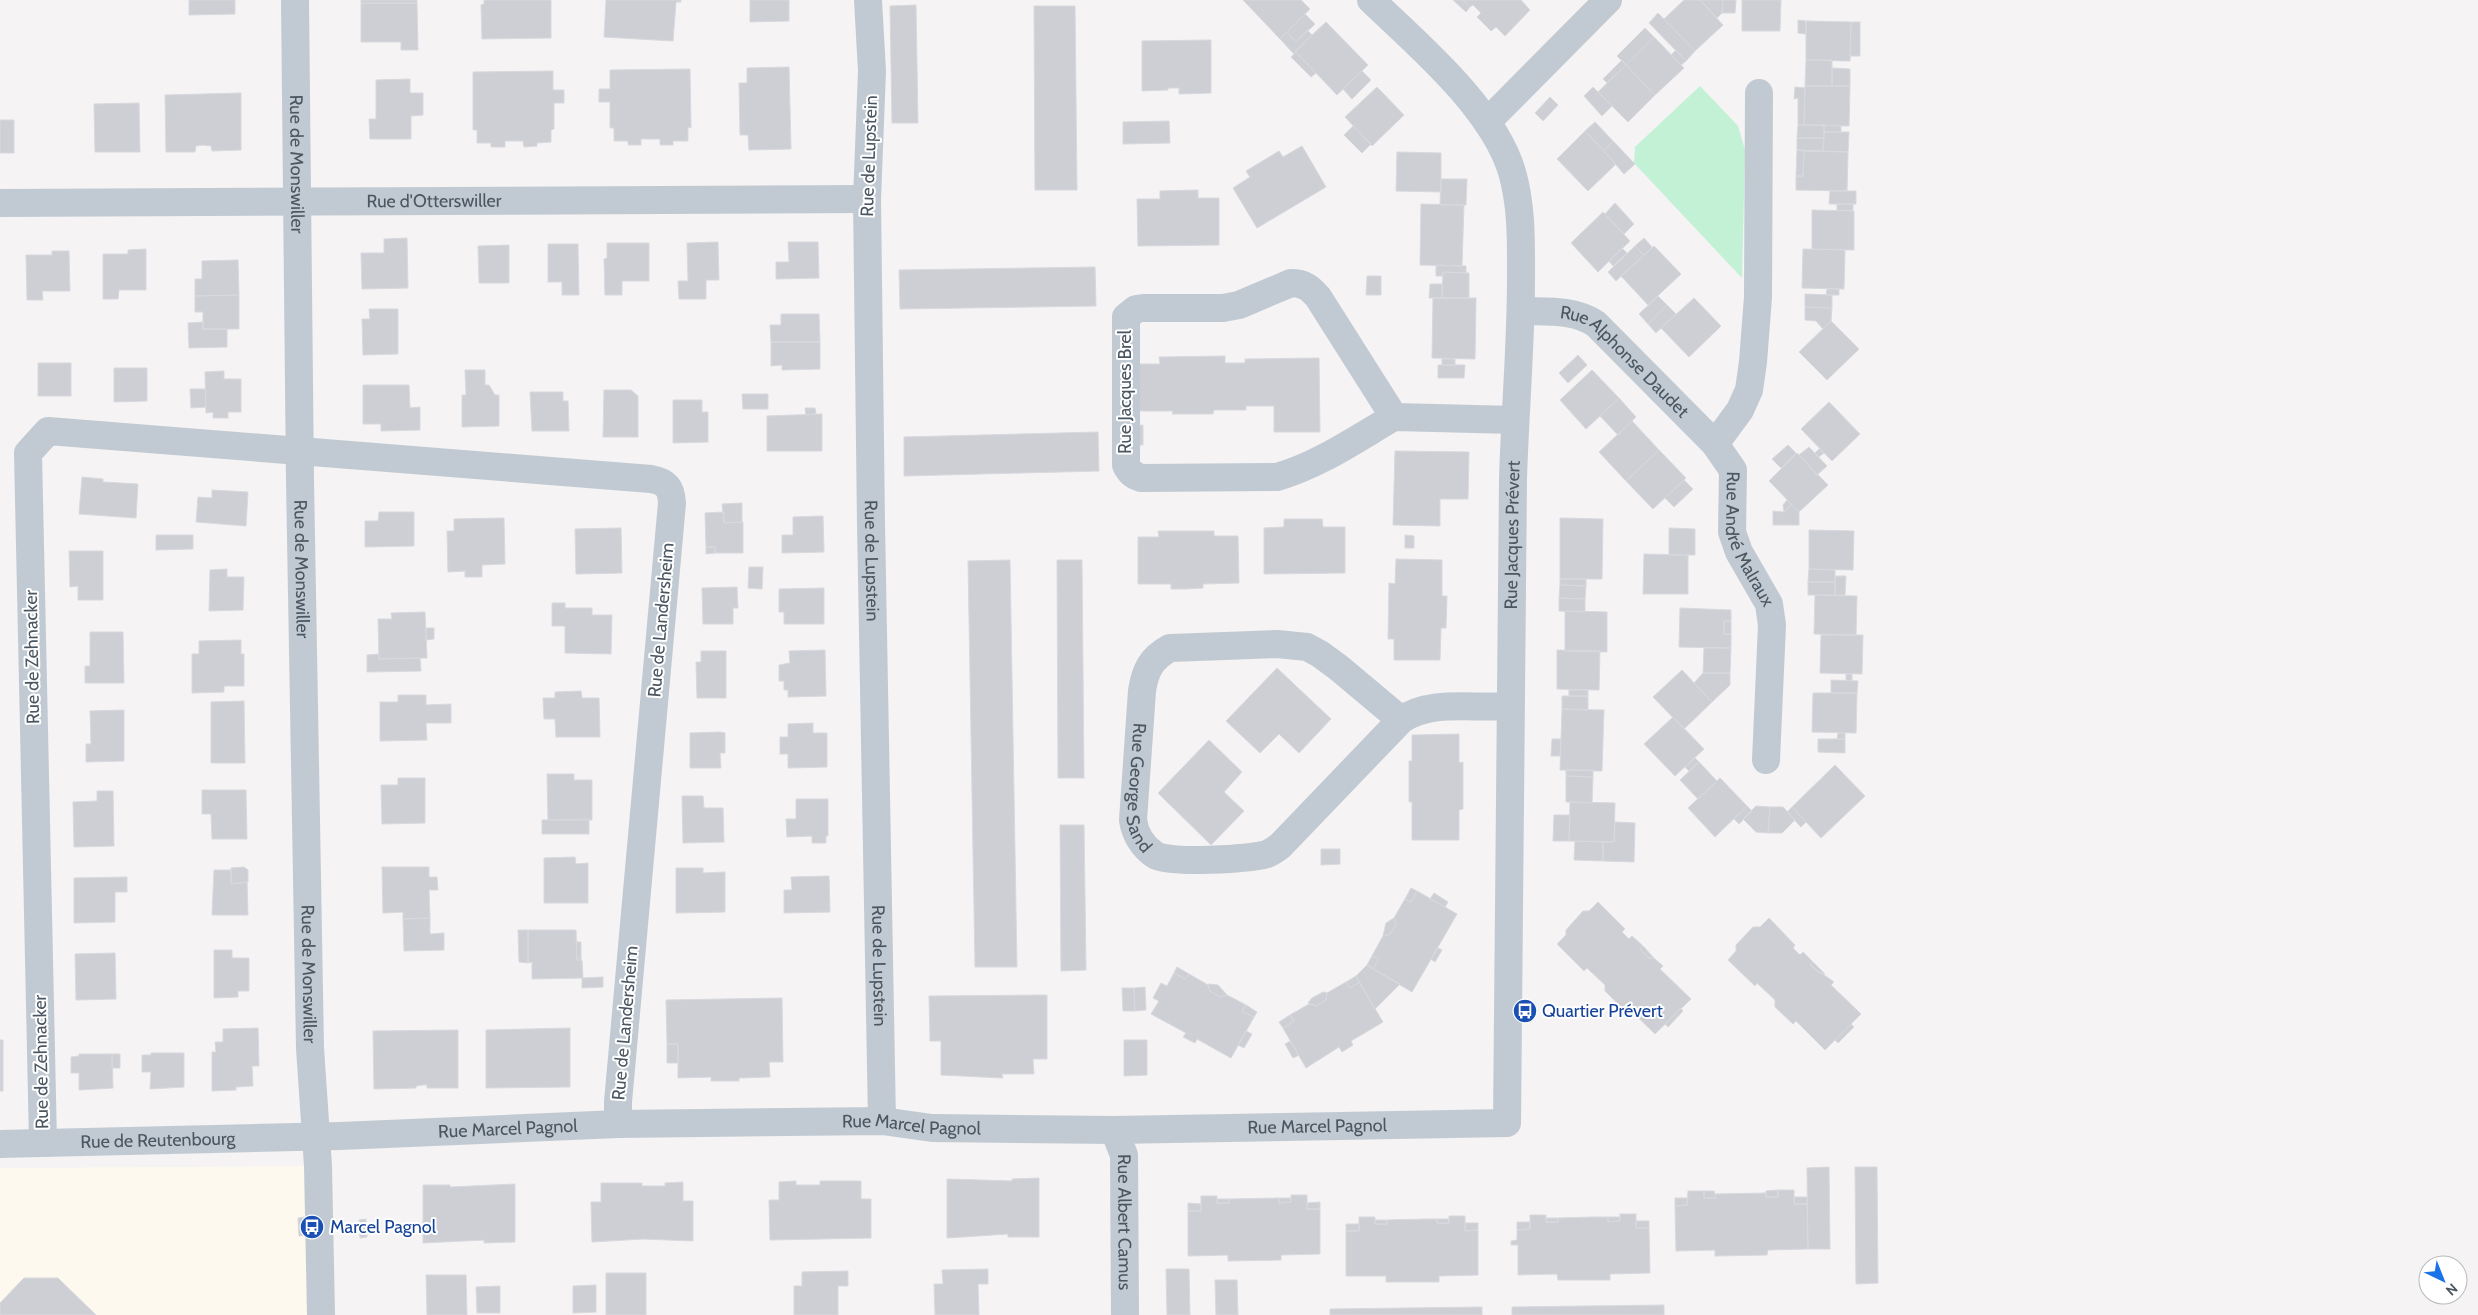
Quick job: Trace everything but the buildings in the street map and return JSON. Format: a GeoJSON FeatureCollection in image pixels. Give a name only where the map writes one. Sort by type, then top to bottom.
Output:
{"type":"FeatureCollection","features":[{"type":"Feature","properties":{"kind":"street","name":"Rue de Monswiller"},"geometry":{"type":"LineString","coordinates":[[295,0],[310,1048],[316,1136],[321,1315]]}},
{"type":"Feature","properties":{"kind":"street","name":"Rue de Lupstein"},"geometry":{"type":"LineString","coordinates":[[868,0],[872,71],[867,199],[870,524],[882,1121]]}},
{"type":"Feature","properties":{"kind":"street","name":"Rue Jacques Prévert"},"geometry":{"type":"LineString","coordinates":[[1371,0],[1420,47],[1488,122],[1512,172],[1521,228],[1521,311],[1515,420],[1508,706],[1507,1123]]}},
{"type":"Feature","properties":{"kind":"street"},"geometry":{"type":"LineString","coordinates":[[1488,122],[1608,0]]}},
{"type":"Feature","properties":{"kind":"street"},"geometry":{"type":"LineString","coordinates":[[1715,444],[1740,410],[1749,390],[1753,362],[1758,297],[1759,93]]}},
{"type":"Feature","properties":{"kind":"street","name":"Rue d'Otterswiller"},"geometry":{"type":"LineString","coordinates":[[0,203],[867,199]]}},
{"type":"Feature","properties":{"kind":"street","name":"Rue Jacques Brel"},"geometry":{"type":"LineString","coordinates":[[1291,283],[1300,283],[1310,287],[1318,297],[1394,417],[1299,471],[1277,477],[1141,478],[1135,476],[1129,472],[1126,465],[1126,316],[1130,312],[1143,308],[1231,306],[1291,283]]}},
{"type":"Feature","properties":{"kind":"street","name":"Rue Alphonse Daudet"},"geometry":{"type":"LineString","coordinates":[[1521,311],[1570,313],[1585,316],[1591,320],[1715,444]]}},
{"type":"Feature","properties":{"kind":"street"},"geometry":{"type":"LineString","coordinates":[[1394,417],[1515,420]]}},
{"type":"Feature","properties":{"kind":"street","name":"Rue de Zehnacker"},"geometry":{"type":"LineString","coordinates":[[43,1143],[28,453],[48,431],[300,450]]}},
{"type":"Feature","properties":{"kind":"street","name":"Rue André Malraux"},"geometry":{"type":"LineString","coordinates":[[1715,444],[1726,456],[1733,470],[1732,532],[1738,552],[1769,604],[1772,624],[1766,760]]}},
{"type":"Feature","properties":{"kind":"street","name":"Rue de Landersheim"},"geometry":{"type":"LineString","coordinates":[[300,450],[652,478],[667,484],[671,491],[672,503],[618,1102],[618,1124]]}},
{"type":"Feature","properties":{"kind":"street","name":"Rue George Sand"},"geometry":{"type":"LineString","coordinates":[[1401,720],[1339,668],[1307,647],[1277,644],[1170,648],[1159,654],[1145,674],[1142,691],[1135,790],[1135,832],[1144,845],[1156,856],[1174,860],[1252,857],[1268,854],[1280,846],[1401,720],[1414,711],[1429,707],[1508,706]]}},
{"type":"Feature","properties":{"kind":"street","name":"Rue Marcel Pagnol"},"geometry":{"type":"LineString","coordinates":[[316,1136],[618,1124],[882,1121],[932,1128],[1114,1130],[1507,1123]]}},
{"type":"Feature","properties":{"kind":"street","name":"Rue Albert Camus"},"geometry":{"type":"LineString","coordinates":[[1114,1130],[1124,1155],[1125,1315]]}},
{"type":"Feature","properties":{"kind":"street","name":"Rue de Reutenbourg"},"geometry":{"type":"LineString","coordinates":[[0,1144],[316,1136]]}},
{"type":"Feature","properties":{"kind":"shaded area"},"geometry":{"type":"Polygon","coordinates":[[[326,1166],[329,1315],[0,1315],[0,1168],[326,1166]]]}},
{"type":"Feature","properties":{"kind":"green space"},"geometry":{"type":"Polygon","coordinates":[[[1700,86],[1738,126],[1745,150],[1742,278],[1634,163],[1635,147],[1700,86]]]}},
{"type":"Feature","properties":{"kind":"place","name":"Quartier Prévert"},"geometry":{"type":"Point","coordinates":[1525,1011]}},
{"type":"Feature","properties":{"kind":"place","name":"Marcel Pagnol"},"geometry":{"type":"Point","coordinates":[312,1227]}}]}
